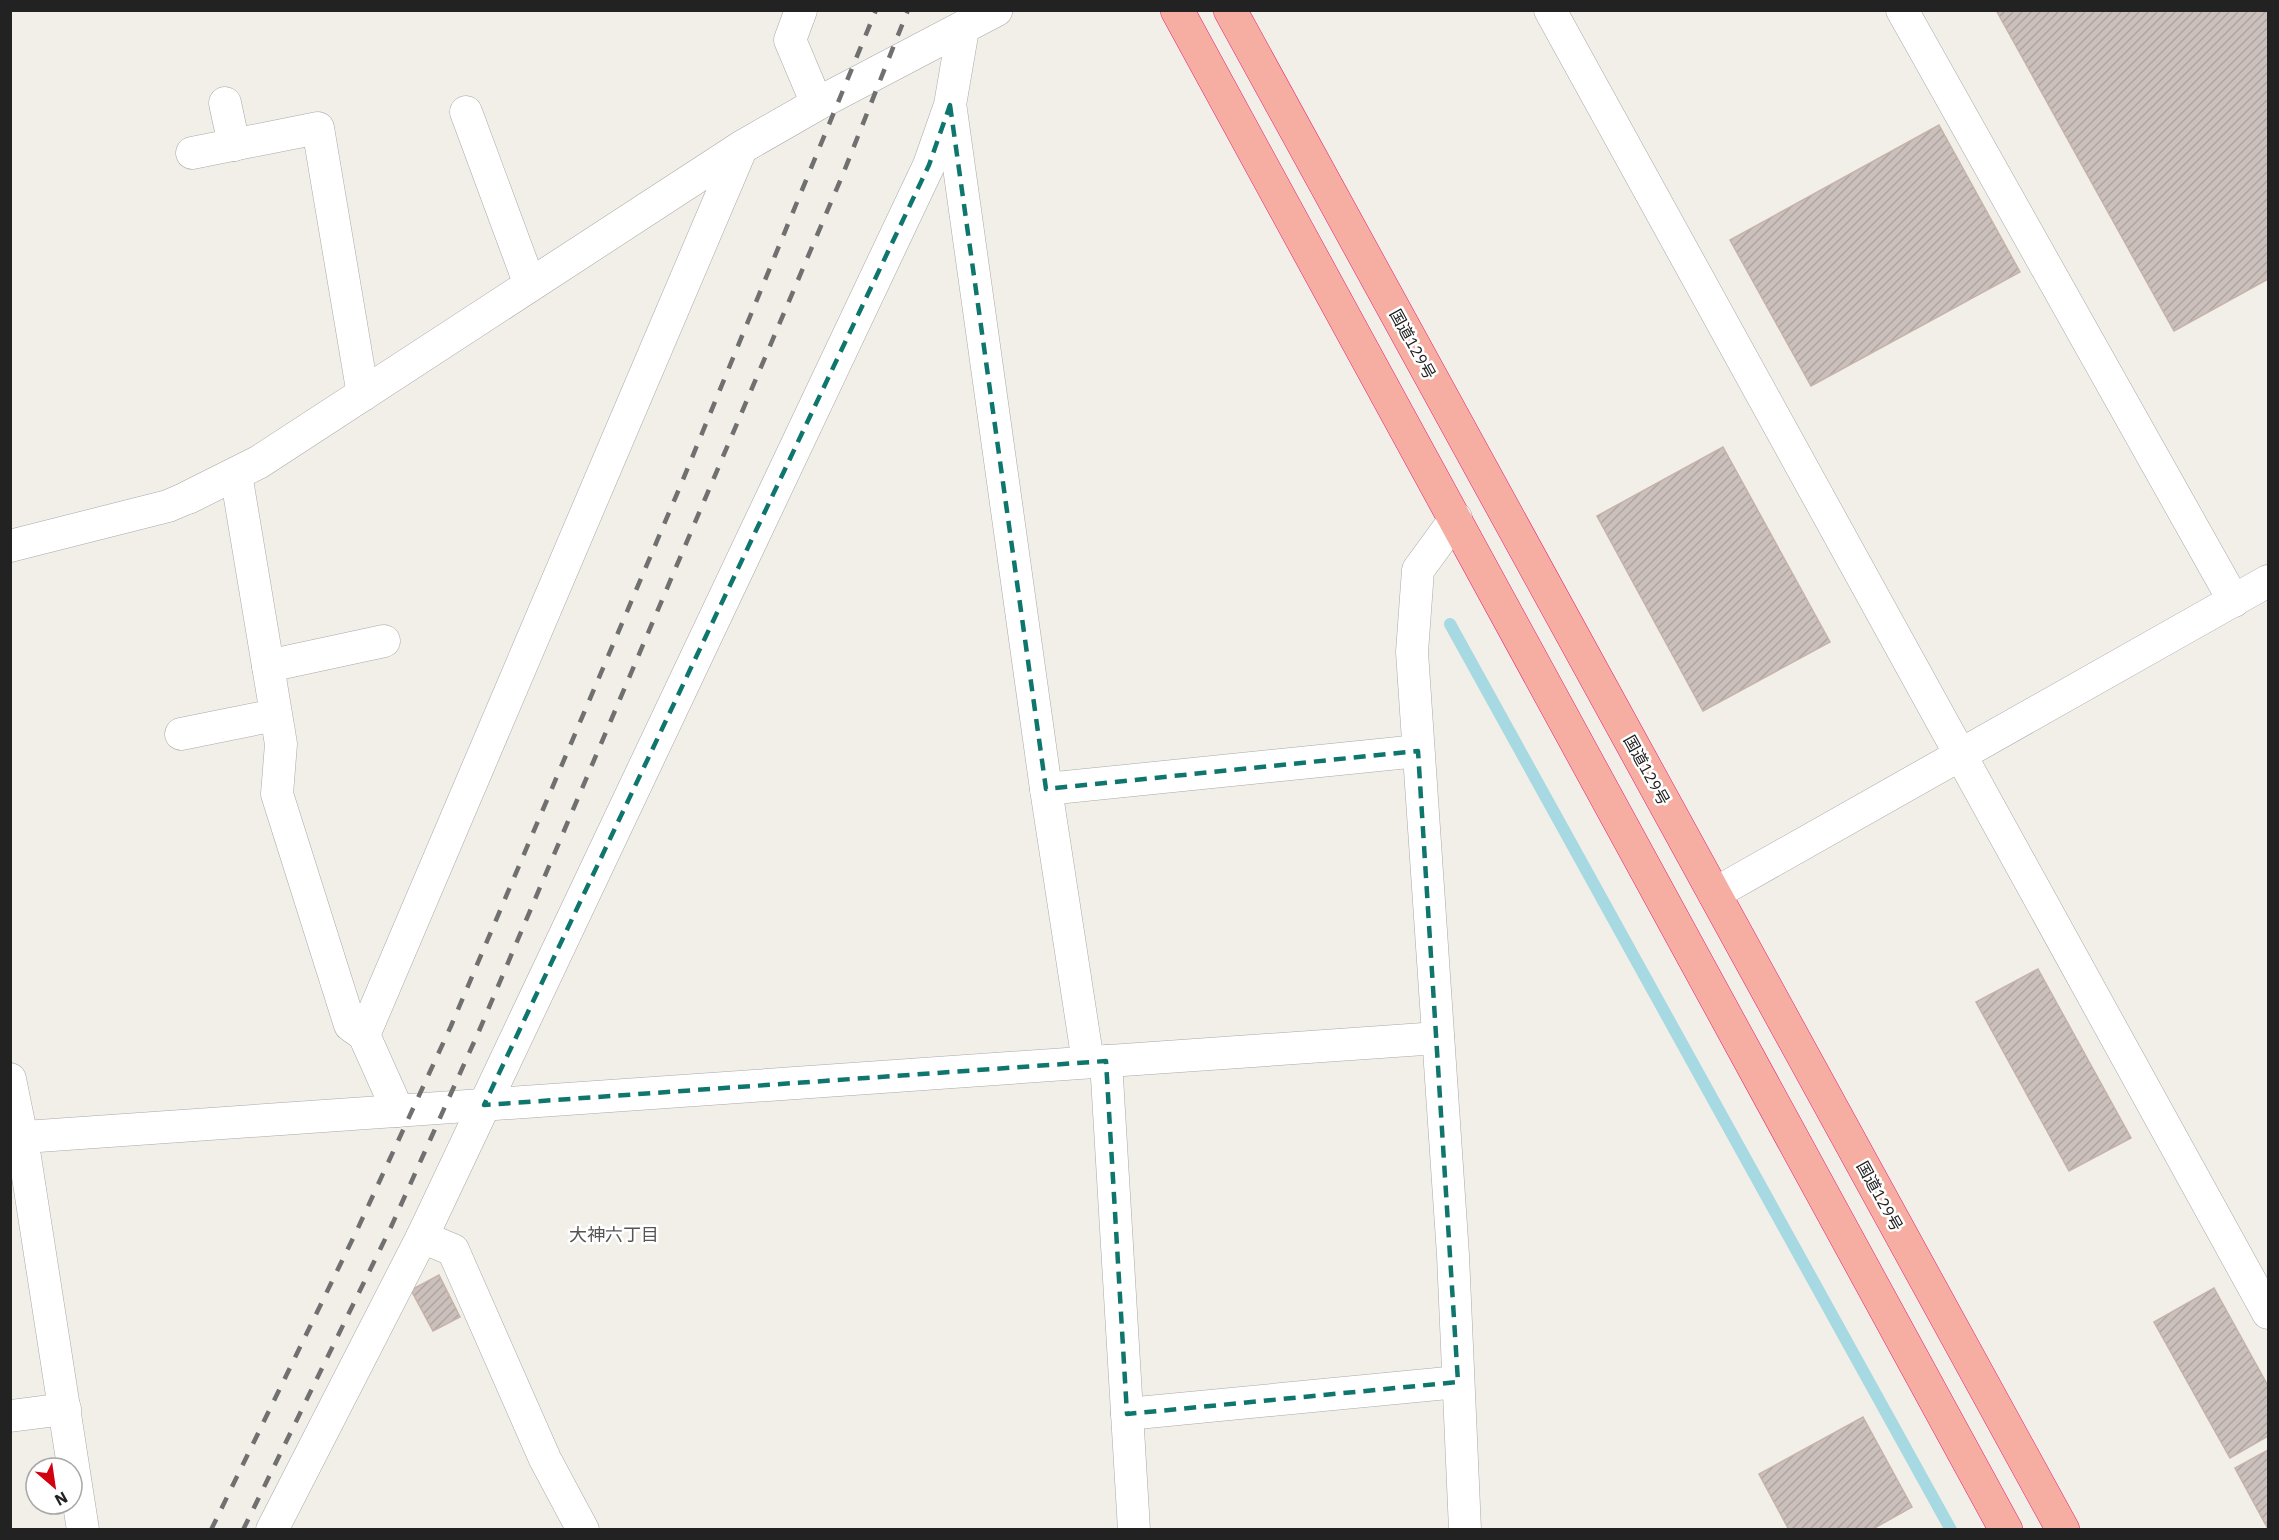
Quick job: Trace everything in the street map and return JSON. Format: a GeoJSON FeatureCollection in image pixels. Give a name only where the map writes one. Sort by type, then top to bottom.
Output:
{"type":"FeatureCollection","features":[{"type":"Feature","properties":{"kind":"highway"},"geometry":{"type":"LineString","coordinates":[[1177,10],[2006,1530]]}},
{"type":"Feature","properties":{"kind":"highway","name":"国道129号"},"geometry":{"type":"LineString","coordinates":[[1230,10],[2063,1530]]}},
{"type":"Feature","properties":{"kind":"street"},"geometry":{"type":"LineString","coordinates":[[801,10],[790,40],[817,104]]}},
{"type":"Feature","properties":{"kind":"street"},"geometry":{"type":"LineString","coordinates":[[10,546],[168,506],[259,462],[742,147],[817,104],[996,10]]}},
{"type":"Feature","properties":{"kind":"street"},"geometry":{"type":"LineString","coordinates":[[1550,10],[2268,1313]]}},
{"type":"Feature","properties":{"kind":"street"},"geometry":{"type":"LineString","coordinates":[[1902,10],[2234,601]]}},
{"type":"Feature","properties":{"kind":"street"},"geometry":{"type":"LineString","coordinates":[[272,1530],[422,1237],[929,165],[950,105],[963,29]]}},
{"type":"Feature","properties":{"kind":"street"},"geometry":{"type":"LineString","coordinates":[[225,103],[234,144]]}},
{"type":"Feature","properties":{"kind":"street"},"geometry":{"type":"LineString","coordinates":[[950,105],[1046,789],[1097,1062],[1127,1414],[1134,1530]]}},
{"type":"Feature","properties":{"kind":"street"},"geometry":{"type":"LineString","coordinates":[[466,112],[530,285]]}},
{"type":"Feature","properties":{"kind":"street"},"geometry":{"type":"LineString","coordinates":[[192,153],[318,128],[363,395]]}},
{"type":"Feature","properties":{"kind":"street"},"geometry":{"type":"LineString","coordinates":[[364,1035],[742,147]]}},
{"type":"Feature","properties":{"kind":"street"},"geometry":{"type":"LineString","coordinates":[[236,474],[281,744],[277,794],[350,1025],[364,1035],[398,1111]]}},
{"type":"Feature","properties":{"kind":"street"},"geometry":{"type":"LineString","coordinates":[[1456,518],[1418,570],[1412,652],[1454,1255],[1465,1530]]}},
{"type":"Feature","properties":{"kind":"street"},"geometry":{"type":"LineString","coordinates":[[1714,894],[2268,581]]}},
{"type":"Feature","properties":{"kind":"street"},"geometry":{"type":"LineString","coordinates":[[268,666],[384,641]]}},
{"type":"Feature","properties":{"kind":"street"},"geometry":{"type":"LineString","coordinates":[[181,734],[275,715]]}},
{"type":"Feature","properties":{"kind":"street"},"geometry":{"type":"LineString","coordinates":[[1046,789],[1418,751]]}},
{"type":"Feature","properties":{"kind":"street"},"geometry":{"type":"LineString","coordinates":[[16,1138],[1438,1038]]}},
{"type":"Feature","properties":{"kind":"street"},"geometry":{"type":"LineString","coordinates":[[10,1079],[16,1138],[65,1409],[83,1530]]}},
{"type":"Feature","properties":{"kind":"street"},"geometry":{"type":"LineString","coordinates":[[422,1237],[453,1250],[545,1459],[583,1530]]}},
{"type":"Feature","properties":{"kind":"street"},"geometry":{"type":"LineString","coordinates":[[1127,1414],[1458,1382]]}},
{"type":"Feature","properties":{"kind":"street"},"geometry":{"type":"LineString","coordinates":[[10,1416],[65,1409]]}},
{"type":"Feature","properties":{"kind":"highlighted area"},"geometry":{"type":"Polygon","coordinates":[[[950,105],[1046,789],[1418,751],[1458,1382],[1127,1414],[1106,1061],[484,1105],[929,165],[950,105]]]}},
{"type":"Feature","properties":{"kind":"building"},"geometry":{"type":"Polygon","coordinates":[[[1996,10],[2268,10],[2268,279],[2174,331],[1996,10]]]}},
{"type":"Feature","properties":{"kind":"building"},"geometry":{"type":"Polygon","coordinates":[[[1939,125],[2020,272],[1811,386],[1730,240],[1939,125]]]}},
{"type":"Feature","properties":{"kind":"building"},"geometry":{"type":"Polygon","coordinates":[[[1723,447],[1830,642],[1703,711],[1597,516],[1723,447]]]}},
{"type":"Feature","properties":{"kind":"building"},"geometry":{"type":"Polygon","coordinates":[[[2038,969],[2131,1138],[2069,1171],[1976,1002],[2038,969]]]}},
{"type":"Feature","properties":{"kind":"building"},"geometry":{"type":"Polygon","coordinates":[[[439,1275],[460,1317],[433,1331],[411,1290],[439,1275]]]}},
{"type":"Feature","properties":{"kind":"building"},"geometry":{"type":"Polygon","coordinates":[[[2214,1288],[2268,1386],[2268,1436],[2230,1458],[2154,1322],[2214,1288]]]}},
{"type":"Feature","properties":{"kind":"building"},"geometry":{"type":"Polygon","coordinates":[[[1863,1417],[1912,1507],[1871,1530],[1789,1530],[1759,1474],[1863,1417]]]}},
{"type":"Feature","properties":{"kind":"building"},"geometry":{"type":"Polygon","coordinates":[[[2268,1450],[2268,1529],[2235,1468],[2268,1450]]]}},
{"type":"Feature","properties":{"kind":"waterway"},"geometry":{"type":"LineString","coordinates":[[1450,624],[1951,1530]]}},
{"type":"Feature","properties":{"kind":"railway"},"geometry":{"type":"LineString","coordinates":[[211,1530],[358,1228],[451,1026],[682,482],[876,10]]}},
{"type":"Feature","properties":{"kind":"railway"},"geometry":{"type":"LineString","coordinates":[[243,1530],[391,1227],[479,1031],[843,174],[908,10]]}},
{"type":"Feature","properties":{"kind":"district","name":"大神六丁目"},"geometry":{"type":"Point","coordinates":[614,1235]}}]}
